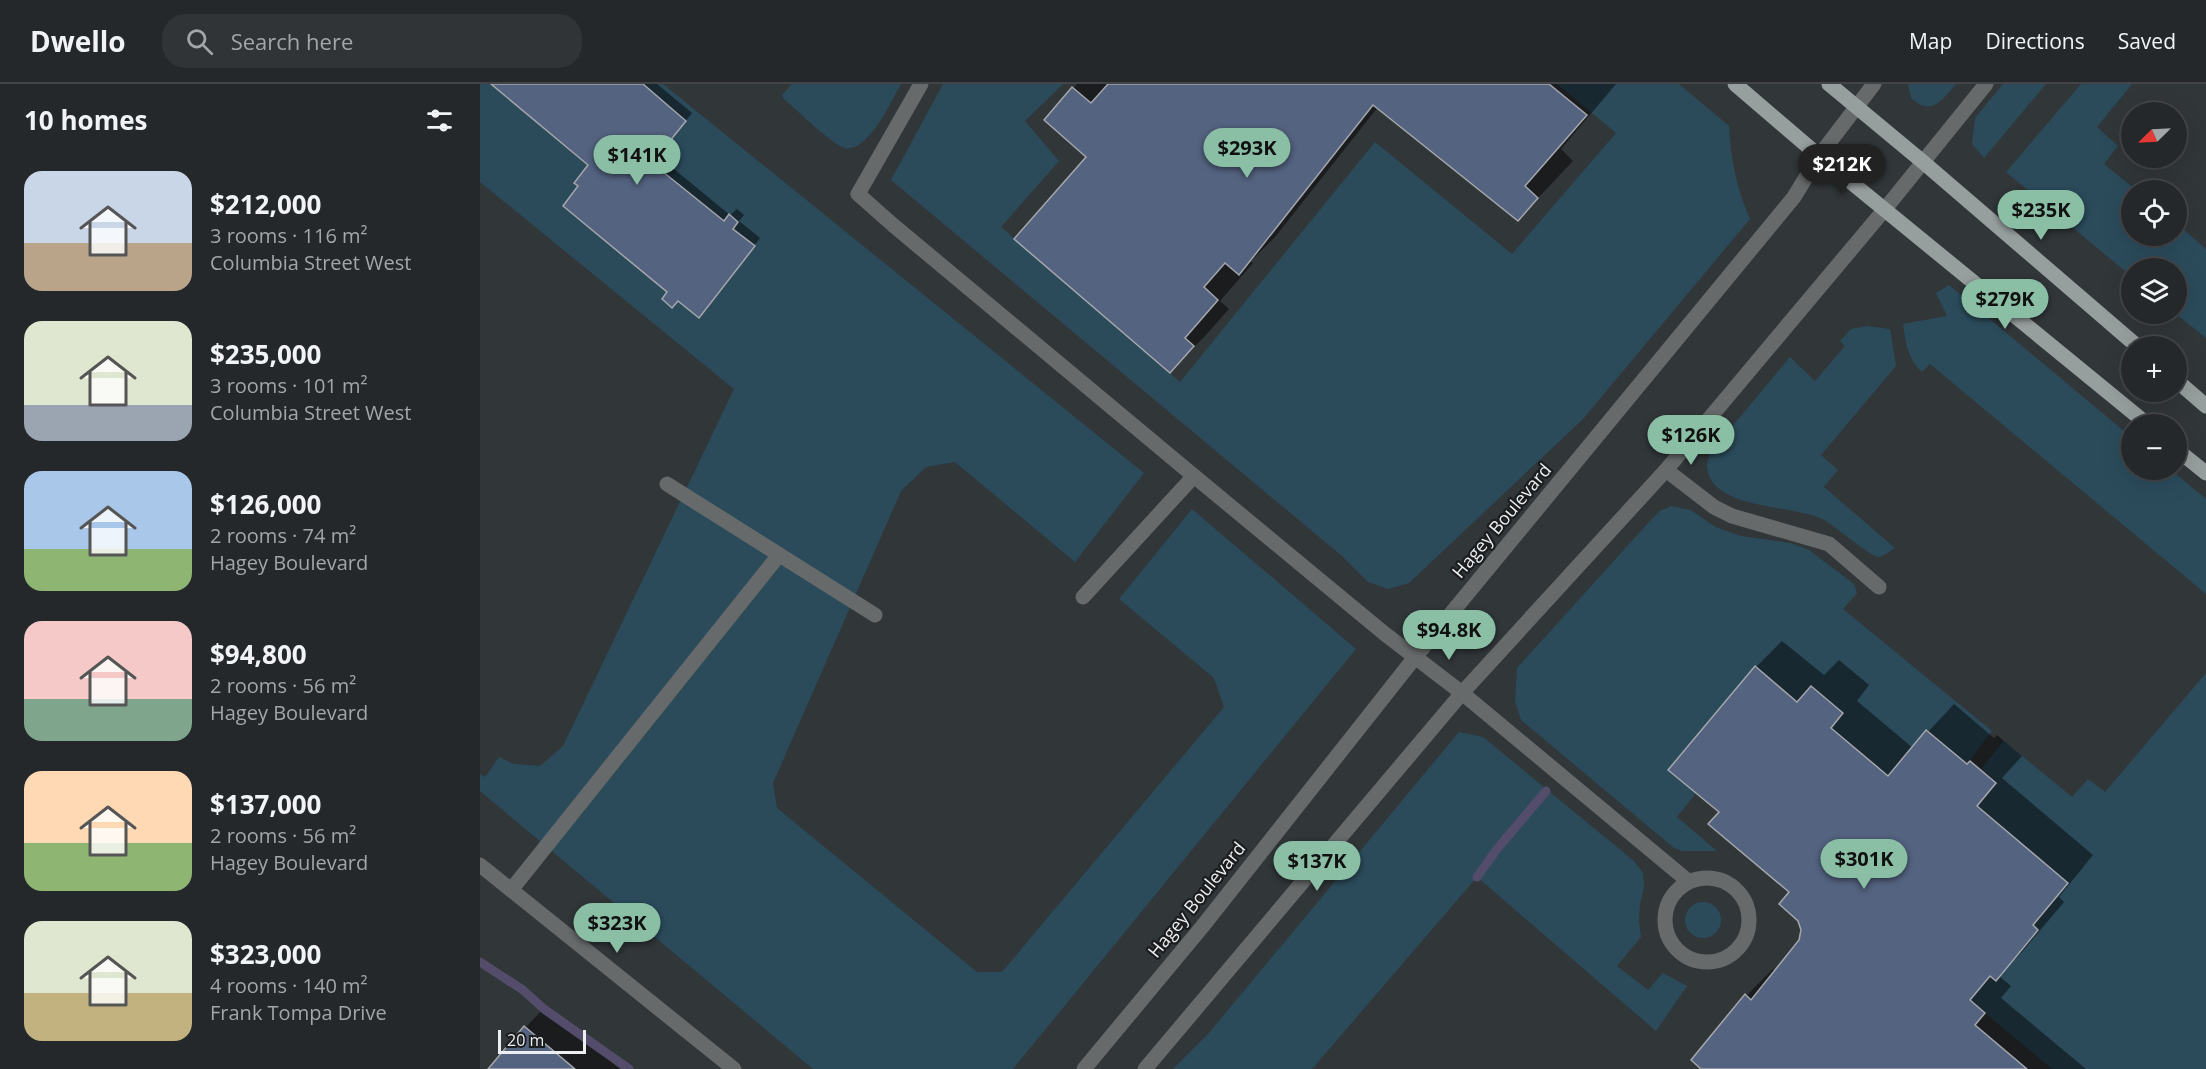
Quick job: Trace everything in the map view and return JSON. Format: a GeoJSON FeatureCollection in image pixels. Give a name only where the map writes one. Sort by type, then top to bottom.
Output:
{"type":"FeatureCollection","features":[{"type":"Feature","properties":{"kind":"main road"},"geometry":{"type":"LineString","coordinates":[[1735,84],[1819,156],[2135,414]]}},
{"type":"Feature","properties":{"kind":"main road"},"geometry":{"type":"LineString","coordinates":[[1828,84],[2126,336]]}},
{"type":"Feature","properties":{"kind":"main road"},"geometry":{"type":"LineString","coordinates":[[2187,390],[2206,406]]}},
{"type":"Feature","properties":{"kind":"main road"},"geometry":{"type":"LineString","coordinates":[[2187,458],[2206,473]]}},
{"type":"Feature","properties":{"kind":"street"},"geometry":{"type":"LineString","coordinates":[[921,84],[858,194],[1194,476],[1385,634],[1462,693],[1688,881]]}},
{"type":"Feature","properties":{"kind":"street","name":"Hagey Boulevard"},"geometry":{"type":"LineString","coordinates":[[1084,1069],[1209,918],[1416,656],[1794,197],[1819,156],[1874,84]]}},
{"type":"Feature","properties":{"kind":"street"},"geometry":{"type":"LineString","coordinates":[[1145,1069],[1462,693],[1666,470],[1885,209],[1986,84]]}},
{"type":"Feature","properties":{"kind":"street"},"geometry":{"type":"LineString","coordinates":[[1666,470],[1714,507],[1732,516],[1829,544],[1879,586]]}},
{"type":"Feature","properties":{"kind":"street"},"geometry":{"type":"LineString","coordinates":[[1083,597],[1194,476]]}},
{"type":"Feature","properties":{"kind":"street"},"geometry":{"type":"LineString","coordinates":[[667,484],[875,615]]}},
{"type":"Feature","properties":{"kind":"street"},"geometry":{"type":"LineString","coordinates":[[511,890],[779,555]]}},
{"type":"Feature","properties":{"kind":"street"},"geometry":{"type":"LineString","coordinates":[[480,865],[734,1069]]}},
{"type":"Feature","properties":{"kind":"street"},"geometry":{"type":"LineString","coordinates":[[1702,878],[1716,879],[1729,884],[1740,894],[1747,906],[1748,932],[1734,953],[1724,960],[1704,963],[1690,960],[1670,941],[1665,928],[1664,914],[1677,889],[1688,881],[1702,878]]}},
{"type":"Feature","properties":{"kind":"shaded area"},"geometry":{"type":"Polygon","coordinates":[[[480,84],[491,84],[588,165],[574,183],[578,186],[563,206],[667,292],[662,299],[672,307],[678,301],[699,318],[755,246],[733,229],[738,222],[729,215],[724,221],[652,163],[686,121],[643,84],[663,84],[1144,473],[1075,562],[955,462],[926,467],[901,491],[773,783],[777,808],[977,972],[1002,972],[1224,707],[1214,678],[1119,599],[1192,509],[1356,649],[1013,1069],[813,1069],[480,791],[480,774],[485,777],[499,757],[514,764],[540,766],[563,746],[734,389],[480,182],[480,84]]]}},
{"type":"Feature","properties":{"kind":"shaded area"},"geometry":{"type":"Polygon","coordinates":[[[792,84],[901,84],[871,134],[854,147],[845,148],[823,133],[783,98],[782,95],[792,84]]]}},
{"type":"Feature","properties":{"kind":"shaded area"},"geometry":{"type":"Polygon","coordinates":[[[943,84],[1063,84],[1025,121],[1059,161],[1001,227],[1180,382],[1375,142],[1512,254],[1616,133],[1557,84],[1679,84],[1729,126],[1735,173],[1750,219],[1583,419],[1409,583],[1388,589],[1368,582],[1342,556],[891,180],[943,84]]]}},
{"type":"Feature","properties":{"kind":"shaded area"},"geometry":{"type":"Polygon","coordinates":[[[1908,84],[1956,84],[1936,104],[1924,106],[1911,98],[1908,84]]]}},
{"type":"Feature","properties":{"kind":"shaded area"},"geometry":{"type":"Polygon","coordinates":[[[2003,84],[2046,84],[1984,158],[1972,144],[1975,118],[2003,84]]]}},
{"type":"Feature","properties":{"kind":"shaded area"},"geometry":{"type":"Polygon","coordinates":[[[2081,84],[2132,84],[2097,127],[2118,146],[2104,164],[2124,180],[2121,180],[2121,246],[2187,246],[2187,233],[2206,249],[2206,338],[2187,323],[2187,258],[2121,258],[2121,268],[2006,172],[2081,84]]]}},
{"type":"Feature","properties":{"kind":"shaded area"},"geometry":{"type":"Polygon","coordinates":[[[1949,285],[2121,429],[2121,480],[2183,480],[2206,499],[2206,594],[1930,364],[1922,372],[1917,367],[1908,350],[1903,324],[1947,316],[1936,293],[1949,285]]]}},
{"type":"Feature","properties":{"kind":"shaded area"},"geometry":{"type":"Polygon","coordinates":[[[1867,326],[1890,329],[1896,366],[1821,455],[1838,470],[1824,487],[1895,548],[1879,557],[1826,521],[1738,499],[1722,491],[1711,481],[1707,466],[1710,453],[1790,357],[1815,381],[1845,346],[1840,341],[1851,329],[1867,326]]]}},
{"type":"Feature","properties":{"kind":"shaded area"},"geometry":{"type":"Polygon","coordinates":[[[1671,506],[1691,510],[1715,527],[1741,536],[1790,543],[1809,550],[1854,584],[1857,593],[1843,609],[1992,731],[1967,764],[1926,730],[1888,776],[1831,728],[1843,713],[1811,686],[1797,702],[1755,667],[1669,770],[1696,793],[1677,817],[1717,851],[1682,851],[1674,848],[1521,720],[1515,701],[1517,668],[1650,521],[1660,511],[1671,506]]]}},
{"type":"Feature","properties":{"kind":"shaded area"},"geometry":{"type":"Polygon","coordinates":[[[2206,673],[2206,1069],[2052,1069],[1878,923],[1996,783],[1980,770],[2004,741],[2072,797],[2088,779],[2105,792],[2206,673]],[[2033,925],[1990,976],[1995,981],[2038,930],[2033,925]]]}},
{"type":"Feature","properties":{"kind":"shaded area"},"geometry":{"type":"Polygon","coordinates":[[[1459,732],[1483,737],[1634,861],[1643,873],[1644,887],[1639,920],[1641,937],[1617,966],[1648,990],[1663,973],[1687,986],[1656,1031],[1477,877],[1312,1069],[1173,1069],[1208,1034],[1459,732]]]}},
{"type":"Feature","properties":{"kind":"shaded area"},"geometry":{"type":"Polygon","coordinates":[[[1703,902],[1716,907],[1721,920],[1716,933],[1703,938],[1690,933],[1685,920],[1690,907],[1703,902]]]}},
{"type":"Feature","properties":{"kind":"building"},"geometry":{"type":"Polygon","coordinates":[[[491,84],[643,84],[686,121],[652,163],[724,221],[729,214],[738,222],[733,229],[755,246],[699,318],[678,301],[672,308],[662,299],[667,292],[563,206],[578,186],[574,183],[588,165],[491,84]]]}},
{"type":"Feature","properties":{"kind":"building"},"geometry":{"type":"Polygon","coordinates":[[[1108,84],[1549,84],[1587,115],[1525,186],[1538,198],[1518,221],[1373,105],[1239,275],[1225,263],[1204,287],[1218,300],[1185,338],[1194,346],[1170,373],[1014,239],[1086,157],[1044,120],[1072,87],[1091,103],[1108,84]]]}},
{"type":"Feature","properties":{"kind":"building"},"geometry":{"type":"Polygon","coordinates":[[[1755,666],[1797,702],[1811,686],[1843,713],[1831,728],[1888,776],[1926,730],[1967,764],[1970,761],[1996,783],[1977,806],[2068,883],[2033,925],[2038,930],[1996,981],[1990,976],[1970,1000],[1985,1013],[1975,1025],[2027,1069],[1701,1069],[1691,1060],[1745,994],[1751,1000],[1799,940],[1801,930],[1798,921],[1779,904],[1789,892],[1708,824],[1719,812],[1668,770],[1755,666]]]}},
{"type":"Feature","properties":{"kind":"building"},"geometry":{"type":"Polygon","coordinates":[[[524,1026],[575,1069],[488,1069],[524,1026]]]}},
{"type":"Feature","properties":{"kind":"waterway"},"geometry":{"type":"LineString","coordinates":[[1477,877],[1497,849],[1546,791]]}},
{"type":"Feature","properties":{"kind":"waterway"},"geometry":{"type":"LineString","coordinates":[[480,962],[523,990],[544,1009],[629,1069]]}}]}
